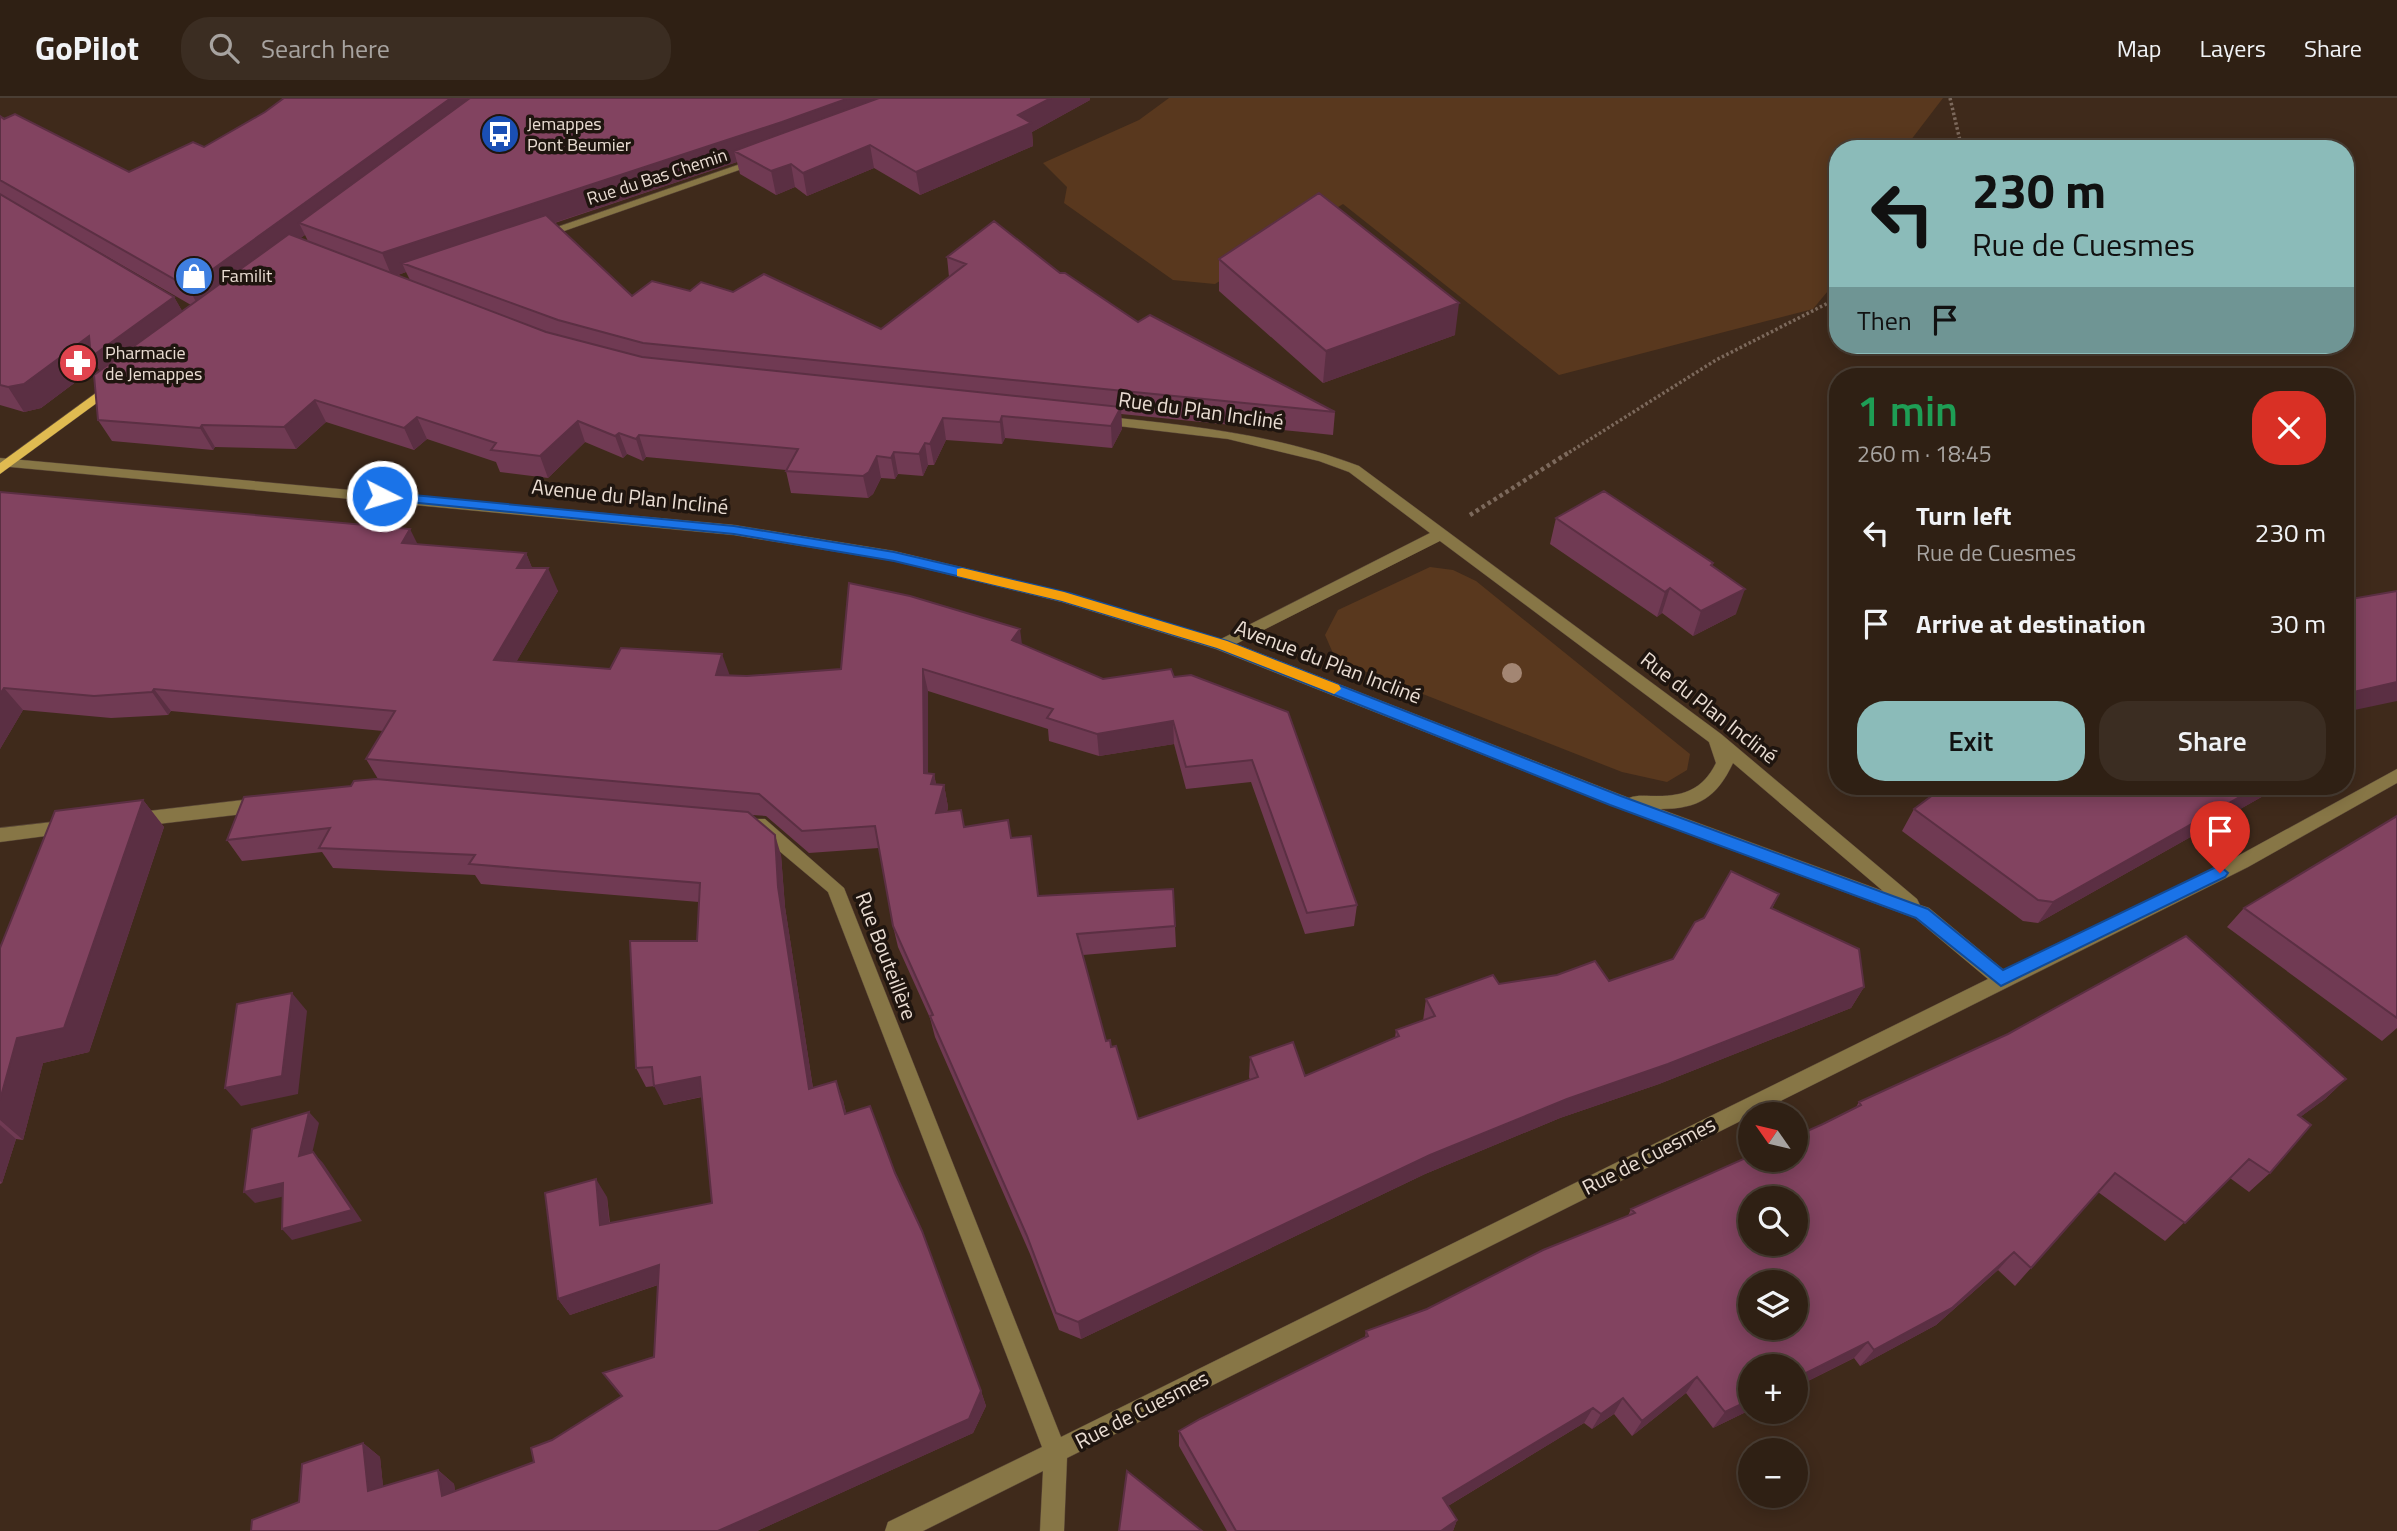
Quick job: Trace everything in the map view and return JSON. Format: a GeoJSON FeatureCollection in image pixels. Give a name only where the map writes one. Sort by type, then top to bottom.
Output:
{"type":"FeatureCollection","features":[{"type":"Feature","properties":{"kind":"main road"},"geometry":{"type":"LineString","coordinates":[[3,465],[123,377]]}},
{"type":"Feature","properties":{"kind":"street","name":"Rue du Bas Chemin"},"geometry":{"type":"LineString","coordinates":[[533,237],[766,159]]}},
{"type":"Feature","properties":{"kind":"street","name":"Rue du Plan Incliné"},"geometry":{"type":"LineString","coordinates":[[1077,418],[1267,441],[1314,452],[1354,469],[1715,738],[1922,914]]}},
{"type":"Feature","properties":{"kind":"street","name":"Avenue du Plan Incliné"},"geometry":{"type":"LineString","coordinates":[[3,465],[734,530],[894,556],[1064,597],[1222,645],[1616,800],[1922,914],[2001,979]]}},
{"type":"Feature","properties":{"kind":"street"},"geometry":{"type":"LineString","coordinates":[[1222,645],[1443,533]]}},
{"type":"Feature","properties":{"kind":"street"},"geometry":{"type":"LineString","coordinates":[[1616,800],[1674,804],[1699,797],[1718,782],[1725,762],[1715,738]]}},
{"type":"Feature","properties":{"kind":"street","name":"Rue de Cuesmes"},"geometry":{"type":"LineString","coordinates":[[897,1531],[2001,979],[2242,862],[2397,775]]}},
{"type":"Feature","properties":{"kind":"street"},"geometry":{"type":"LineString","coordinates":[[111,822],[278,803]]}},
{"type":"Feature","properties":{"kind":"street","name":"Rue Bouteillère"},"geometry":{"type":"LineString","coordinates":[[747,823],[760,824],[835,888],[1056,1453]]}},
{"type":"Feature","properties":{"kind":"street"},"geometry":{"type":"LineString","coordinates":[[0,835],[83,826]]}},
{"type":"Feature","properties":{"kind":"street"},"geometry":{"type":"LineString","coordinates":[[1052,1531],[1056,1453]]}},
{"type":"Feature","properties":{"kind":"path"},"geometry":{"type":"LineString","coordinates":[[1950,98],[1960,140]]}},
{"type":"Feature","properties":{"kind":"path"},"geometry":{"type":"LineString","coordinates":[[1443,533],[1694,373],[1829,303]]}},
{"type":"Feature","properties":{"kind":"shaded area"},"geometry":{"type":"Polygon","coordinates":[[[1169,98],[1943,98],[1911,140],[1829,140],[1829,290],[1813,309],[1559,375],[1343,204],[1215,284],[1173,280],[1064,203],[1067,187],[1043,163],[1139,120],[1169,98]]]}},
{"type":"Feature","properties":{"kind":"shaded area"},"geometry":{"type":"Polygon","coordinates":[[[1430,567],[1453,570],[1476,581],[1690,754],[1687,770],[1667,782],[1622,772],[1336,660],[1325,635],[1338,610],[1430,567]]]}},
{"type":"Feature","properties":{"kind":"building"},"geometry":{"type":"Polygon","coordinates":[[[284,98],[451,98],[188,287],[0,180],[0,116],[4,119],[15,114],[129,172],[193,142],[204,147],[284,98]]]}},
{"type":"Feature","properties":{"kind":"building"},"geometry":{"type":"Polygon","coordinates":[[[470,98],[849,98],[382,253],[299,223],[470,98]]]}},
{"type":"Feature","properties":{"kind":"building"},"geometry":{"type":"Polygon","coordinates":[[[879,98],[1051,98],[1018,115],[1031,123],[916,172],[870,145],[803,173],[791,164],[771,171],[734,151],[879,98]]]}},
{"type":"Feature","properties":{"kind":"building"},"geometry":{"type":"Polygon","coordinates":[[[1319,193],[1459,303],[1326,351],[1219,259],[1319,193]]]}},
{"type":"Feature","properties":{"kind":"building"},"geometry":{"type":"Polygon","coordinates":[[[0,194],[174,297],[91,357],[89,336],[24,384],[8,387],[0,385],[0,194]]]}},
{"type":"Feature","properties":{"kind":"building"},"geometry":{"type":"Polygon","coordinates":[[[546,215],[632,296],[652,281],[690,291],[701,282],[733,292],[764,274],[881,329],[966,264],[947,257],[994,221],[1060,273],[1065,273],[1138,322],[1150,315],[1335,412],[643,343],[558,320],[402,263],[546,215]]]}},
{"type":"Feature","properties":{"kind":"building"},"geometry":{"type":"Polygon","coordinates":[[[289,234],[546,332],[642,357],[1121,407],[1111,426],[1002,416],[1000,422],[943,418],[930,444],[925,443],[919,454],[894,452],[891,458],[877,456],[869,472],[863,476],[786,471],[798,449],[639,435],[636,439],[619,433],[615,436],[578,421],[540,456],[491,450],[496,443],[417,417],[404,428],[315,400],[284,427],[202,425],[200,428],[98,420],[94,375],[289,234]]]}},
{"type":"Feature","properties":{"kind":"building"},"geometry":{"type":"Polygon","coordinates":[[[1604,491],[1713,563],[1711,565],[1745,589],[1701,611],[1670,588],[1665,592],[1556,518],[1604,491]]]}},
{"type":"Feature","properties":{"kind":"building"},"geometry":{"type":"Polygon","coordinates":[[[0,492],[410,529],[402,543],[526,553],[517,568],[548,568],[494,660],[610,669],[621,648],[722,654],[716,675],[747,676],[841,669],[849,583],[910,596],[1020,629],[1012,640],[1103,679],[1171,669],[1174,677],[1191,675],[1288,712],[1357,905],[1307,913],[1252,760],[1186,767],[1173,721],[1097,734],[1047,718],[1053,709],[923,669],[924,773],[934,774],[931,784],[944,785],[936,813],[961,810],[964,827],[1008,820],[1011,838],[1031,836],[1038,896],[1173,889],[1175,926],[1077,934],[1106,1041],[1110,1040],[1111,1047],[1116,1046],[1138,1119],[1258,1077],[1250,1057],[1293,1042],[1305,1076],[1399,1036],[1396,1030],[1435,1016],[1426,999],[1493,975],[1499,984],[1557,975],[1595,961],[1609,981],[1673,959],[1695,922],[1704,918],[1731,871],[1779,894],[1771,908],[1859,949],[1864,987],[1668,1064],[1567,1099],[1430,1155],[1078,1322],[1056,1313],[1027,1236],[893,926],[875,826],[802,831],[759,794],[366,759],[395,711],[154,689],[152,692],[94,696],[4,688],[0,694],[0,492]]]}},
{"type":"Feature","properties":{"kind":"building"},"geometry":{"type":"Polygon","coordinates":[[[2397,591],[2397,682],[2354,692],[2354,598],[2397,591]]]}},
{"type":"Feature","properties":{"kind":"building"},"geometry":{"type":"Polygon","coordinates":[[[376,779],[748,812],[775,835],[778,887],[809,1089],[836,1081],[845,1114],[870,1106],[895,1173],[922,1231],[981,1391],[969,1419],[718,1531],[251,1531],[252,1520],[299,1502],[302,1464],[363,1443],[368,1491],[438,1470],[442,1496],[534,1462],[531,1448],[552,1440],[622,1396],[603,1373],[654,1357],[659,1265],[558,1299],[545,1193],[596,1179],[600,1225],[712,1203],[700,1077],[654,1086],[652,1067],[636,1068],[630,941],[697,941],[700,883],[469,864],[475,855],[319,848],[330,828],[227,840],[244,797],[351,786],[354,781],[376,779]]]}},
{"type":"Feature","properties":{"kind":"building"},"geometry":{"type":"Polygon","coordinates":[[[1933,795],[2243,795],[2053,902],[2038,900],[1914,809],[1933,795]]]}},
{"type":"Feature","properties":{"kind":"building"},"geometry":{"type":"Polygon","coordinates":[[[143,800],[64,1028],[17,1038],[0,1100],[0,948],[55,811],[143,800]]]}},
{"type":"Feature","properties":{"kind":"building"},"geometry":{"type":"Polygon","coordinates":[[[2397,816],[2397,1018],[2244,908],[2397,816]]]}},
{"type":"Feature","properties":{"kind":"building"},"geometry":{"type":"Polygon","coordinates":[[[2186,936],[2346,1079],[2298,1115],[2311,1125],[2270,1173],[2249,1159],[2185,1223],[2115,1173],[2031,1268],[2014,1252],[1952,1308],[1874,1350],[1868,1342],[1808,1372],[1808,1354],[1738,1354],[1738,1406],[1725,1412],[1697,1377],[1642,1421],[1623,1398],[1601,1414],[1593,1408],[1443,1498],[1457,1520],[1441,1531],[1236,1531],[1179,1431],[1368,1336],[1366,1331],[1427,1309],[1543,1250],[1635,1213],[1631,1209],[1738,1161],[1738,1172],[1808,1172],[1808,1131],[1861,1105],[1859,1102],[2008,1034],[2186,936]]]}},
{"type":"Feature","properties":{"kind":"building"},"geometry":{"type":"Polygon","coordinates":[[[292,993],[282,1076],[225,1088],[237,1004],[292,993]]]}},
{"type":"Feature","properties":{"kind":"building"},"geometry":{"type":"Polygon","coordinates":[[[309,1112],[299,1156],[313,1152],[352,1210],[282,1229],[283,1183],[244,1192],[252,1129],[309,1112]]]}},
{"type":"Feature","properties":{"kind":"building"},"geometry":{"type":"Polygon","coordinates":[[[1127,1471],[1202,1531],[1119,1531],[1127,1471]]]}},
{"type":"Feature","properties":{"kind":"slow traffic"},"geometry":{"type":"LineString","coordinates":[[962,572],[1064,597],[1222,645],[1334,689]]}},
{"type":"Feature","properties":{"kind":"place","name":"Jemappes Pont Beumier"},"geometry":{"type":"Point","coordinates":[500,134]}},
{"type":"Feature","properties":{"kind":"place","name":"Familit"},"geometry":{"type":"Point","coordinates":[194,276]}},
{"type":"Feature","properties":{"kind":"place","name":"Pharmacie de Jemappes"},"geometry":{"type":"Point","coordinates":[78,363]}},
{"type":"Feature","properties":{"kind":"route"},"geometry":{"type":"LineString","coordinates":[[382,496],[734,530],[894,556],[1064,597],[1222,645],[1616,800],[1922,914],[2001,979],[2220,873]]}}]}
